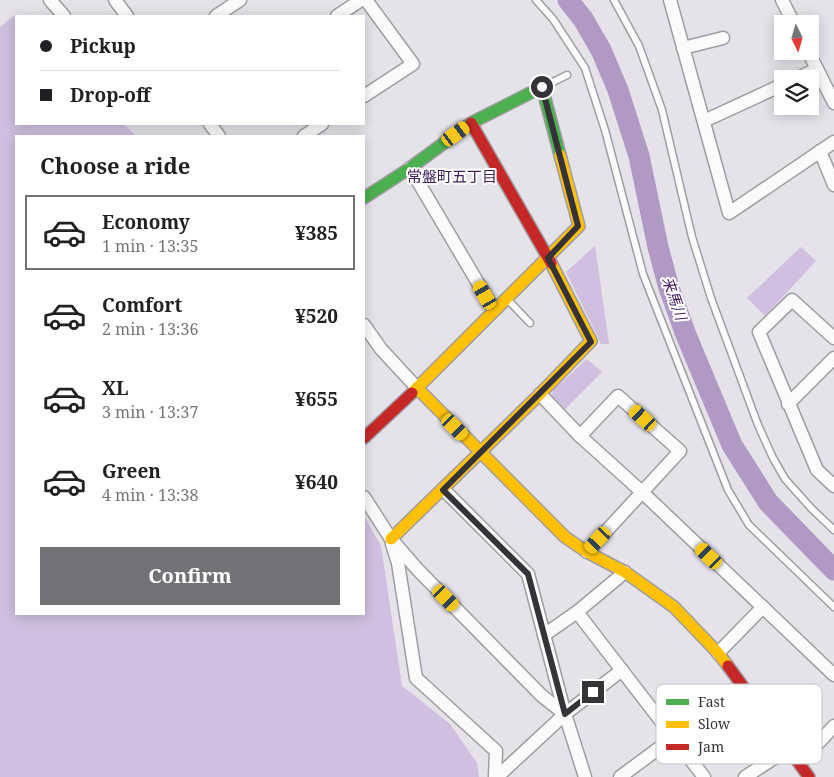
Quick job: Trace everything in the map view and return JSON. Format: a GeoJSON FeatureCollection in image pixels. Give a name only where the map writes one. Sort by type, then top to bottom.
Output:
{"type":"FeatureCollection","features":[{"type":"Feature","properties":{"kind":"street"},"geometry":{"type":"LineString","coordinates":[[114,0],[126,15]]}},
{"type":"Feature","properties":{"kind":"street"},"geometry":{"type":"LineString","coordinates":[[218,15],[240,0]]}},
{"type":"Feature","properties":{"kind":"street"},"geometry":{"type":"LineString","coordinates":[[339,15],[362,0]]}},
{"type":"Feature","properties":{"kind":"street"},"geometry":{"type":"LineString","coordinates":[[365,95],[413,64],[366,0]]}},
{"type":"Feature","properties":{"kind":"street"},"geometry":{"type":"LineString","coordinates":[[670,0],[729,214],[834,142]]}},
{"type":"Feature","properties":{"kind":"street"},"geometry":{"type":"LineString","coordinates":[[782,0],[790,15]]}},
{"type":"Feature","properties":{"kind":"street"},"geometry":{"type":"LineString","coordinates":[[51,1],[63,15]]}},
{"type":"Feature","properties":{"kind":"street"},"geometry":{"type":"LineString","coordinates":[[683,48],[723,38]]}},
{"type":"Feature","properties":{"kind":"street"},"geometry":{"type":"LineString","coordinates":[[812,60],[834,103]]}},
{"type":"Feature","properties":{"kind":"street"},"geometry":{"type":"LineString","coordinates":[[365,197],[410,168],[471,123],[542,87],[578,226],[417,388],[365,437]]}},
{"type":"Feature","properties":{"kind":"street"},"geometry":{"type":"LineString","coordinates":[[704,121],[774,89]]}},
{"type":"Feature","properties":{"kind":"street"},"geometry":{"type":"LineString","coordinates":[[391,539],[443,490],[591,342],[548,258],[471,123]]}},
{"type":"Feature","properties":{"kind":"street"},"geometry":{"type":"LineString","coordinates":[[306,135],[320,125]]}},
{"type":"Feature","properties":{"kind":"street"},"geometry":{"type":"LineString","coordinates":[[820,151],[834,185]]}},
{"type":"Feature","properties":{"kind":"street"},"geometry":{"type":"LineString","coordinates":[[410,168],[494,310]]}},
{"type":"Feature","properties":{"kind":"street"},"geometry":{"type":"LineString","coordinates":[[834,338],[792,300],[759,332],[817,470],[834,486]]}},
{"type":"Feature","properties":{"kind":"street"},"geometry":{"type":"LineString","coordinates":[[365,326],[381,348],[417,388],[565,537],[587,552],[625,572],[674,607],[718,653],[741,684]]}},
{"type":"Feature","properties":{"kind":"street"},"geometry":{"type":"LineString","coordinates":[[788,404],[834,358]]}},
{"type":"Feature","properties":{"kind":"street"},"geometry":{"type":"LineString","coordinates":[[540,394],[580,436],[642,492],[834,676]]}},
{"type":"Feature","properties":{"kind":"street"},"geometry":{"type":"LineString","coordinates":[[580,436],[618,396],[680,451],[587,552]]}},
{"type":"Feature","properties":{"kind":"street"},"geometry":{"type":"LineString","coordinates":[[443,490],[528,574],[565,714],[585,777]]}},
{"type":"Feature","properties":{"kind":"street"},"geometry":{"type":"LineString","coordinates":[[365,499],[391,539],[418,570],[542,696],[565,714]]}},
{"type":"Feature","properties":{"kind":"street"},"geometry":{"type":"LineString","coordinates":[[391,539],[398,563],[416,678],[496,751],[496,777]]}},
{"type":"Feature","properties":{"kind":"street"},"geometry":{"type":"LineString","coordinates":[[544,636],[577,612],[625,572]]}},
{"type":"Feature","properties":{"kind":"street"},"geometry":{"type":"LineString","coordinates":[[718,653],[763,607]]}},
{"type":"Feature","properties":{"kind":"street"},"geometry":{"type":"LineString","coordinates":[[577,612],[656,714]]}},
{"type":"Feature","properties":{"kind":"street"},"geometry":{"type":"LineString","coordinates":[[496,777],[565,714],[622,670]]}},
{"type":"Feature","properties":{"kind":"street"},"geometry":{"type":"LineString","coordinates":[[822,739],[834,726]]}},
{"type":"Feature","properties":{"kind":"street"},"geometry":{"type":"LineString","coordinates":[[620,777],[656,750]]}},
{"type":"Feature","properties":{"kind":"street"},"geometry":{"type":"LineString","coordinates":[[694,764],[704,777]]}},
{"type":"Feature","properties":{"kind":"street"},"geometry":{"type":"LineString","coordinates":[[745,777],[764,764]]}},
{"type":"Feature","properties":{"kind":"street"},"geometry":{"type":"LineString","coordinates":[[801,764],[809,777]]}},
{"type":"Feature","properties":{"kind":"lane"},"geometry":{"type":"LineString","coordinates":[[536,0],[553,19],[585,68],[605,130],[643,274],[728,490],[750,525],[834,607]]}},
{"type":"Feature","properties":{"kind":"lane"},"geometry":{"type":"LineString","coordinates":[[614,0],[639,46],[662,110],[692,237],[711,298],[758,425],[785,479],[834,530]]}},
{"type":"Feature","properties":{"kind":"lane"},"geometry":{"type":"LineString","coordinates":[[542,87],[567,75]]}},
{"type":"Feature","properties":{"kind":"lane"},"geometry":{"type":"LineString","coordinates":[[506,298],[530,323]]}},
{"type":"Feature","properties":{"kind":"shaded area"},"geometry":{"type":"Polygon","coordinates":[[[16,14],[17,15],[15,15],[15,125],[125,125],[135,135],[15,135],[15,615],[365,615],[365,518],[381,546],[402,686],[450,724],[477,763],[479,777],[0,777],[0,27],[16,14]]]}},
{"type":"Feature","properties":{"kind":"shaded area"},"geometry":{"type":"Polygon","coordinates":[[[595,246],[609,344],[601,344],[566,272],[595,246]]]}},
{"type":"Feature","properties":{"kind":"shaded area"},"geometry":{"type":"Polygon","coordinates":[[[801,247],[816,261],[765,316],[747,298],[801,247]]]}},
{"type":"Feature","properties":{"kind":"shaded area"},"geometry":{"type":"Polygon","coordinates":[[[587,359],[602,372],[565,409],[552,396],[553,390],[587,359]]]}},
{"type":"Feature","properties":{"kind":"waterway","name":"来馬川"},"geometry":{"type":"LineString","coordinates":[[568,0],[583,19],[601,50],[618,90],[639,156],[658,247],[669,288],[686,335],[732,445],[768,502],[834,570]]}},
{"type":"Feature","properties":{"kind":"traffic: fast"},"geometry":{"type":"LineString","coordinates":[[365,197],[410,168],[471,123],[542,87],[560,155]]}},
{"type":"Feature","properties":{"kind":"traffic: slow"},"geometry":{"type":"LineString","coordinates":[[412,393],[579,226],[560,155]]}},
{"type":"Feature","properties":{"kind":"traffic: slow"},"geometry":{"type":"LineString","coordinates":[[391,539],[540,394],[591,341],[551,263]]}},
{"type":"Feature","properties":{"kind":"traffic: slow"},"geometry":{"type":"LineString","coordinates":[[417,388],[565,537],[587,552],[625,572],[674,607],[728,666]]}},
{"type":"Feature","properties":{"kind":"traffic: jam"},"geometry":{"type":"LineString","coordinates":[[471,123],[551,263]]}},
{"type":"Feature","properties":{"kind":"traffic: jam"},"geometry":{"type":"LineString","coordinates":[[365,437],[412,393]]}},
{"type":"Feature","properties":{"kind":"traffic: jam"},"geometry":{"type":"LineString","coordinates":[[728,666],[741,684]]}},
{"type":"Feature","properties":{"kind":"traffic: jam"},"geometry":{"type":"LineString","coordinates":[[800,764],[809,777]]}},
{"type":"Feature","properties":{"kind":"district","name":"常盤町五丁目"},"geometry":{"type":"Point","coordinates":[452,176]}},
{"type":"Feature","properties":{"kind":"route"},"geometry":{"type":"LineString","coordinates":[[542,87],[578,226],[548,258],[591,342],[443,490],[528,574],[565,714],[593,692]]}}]}
